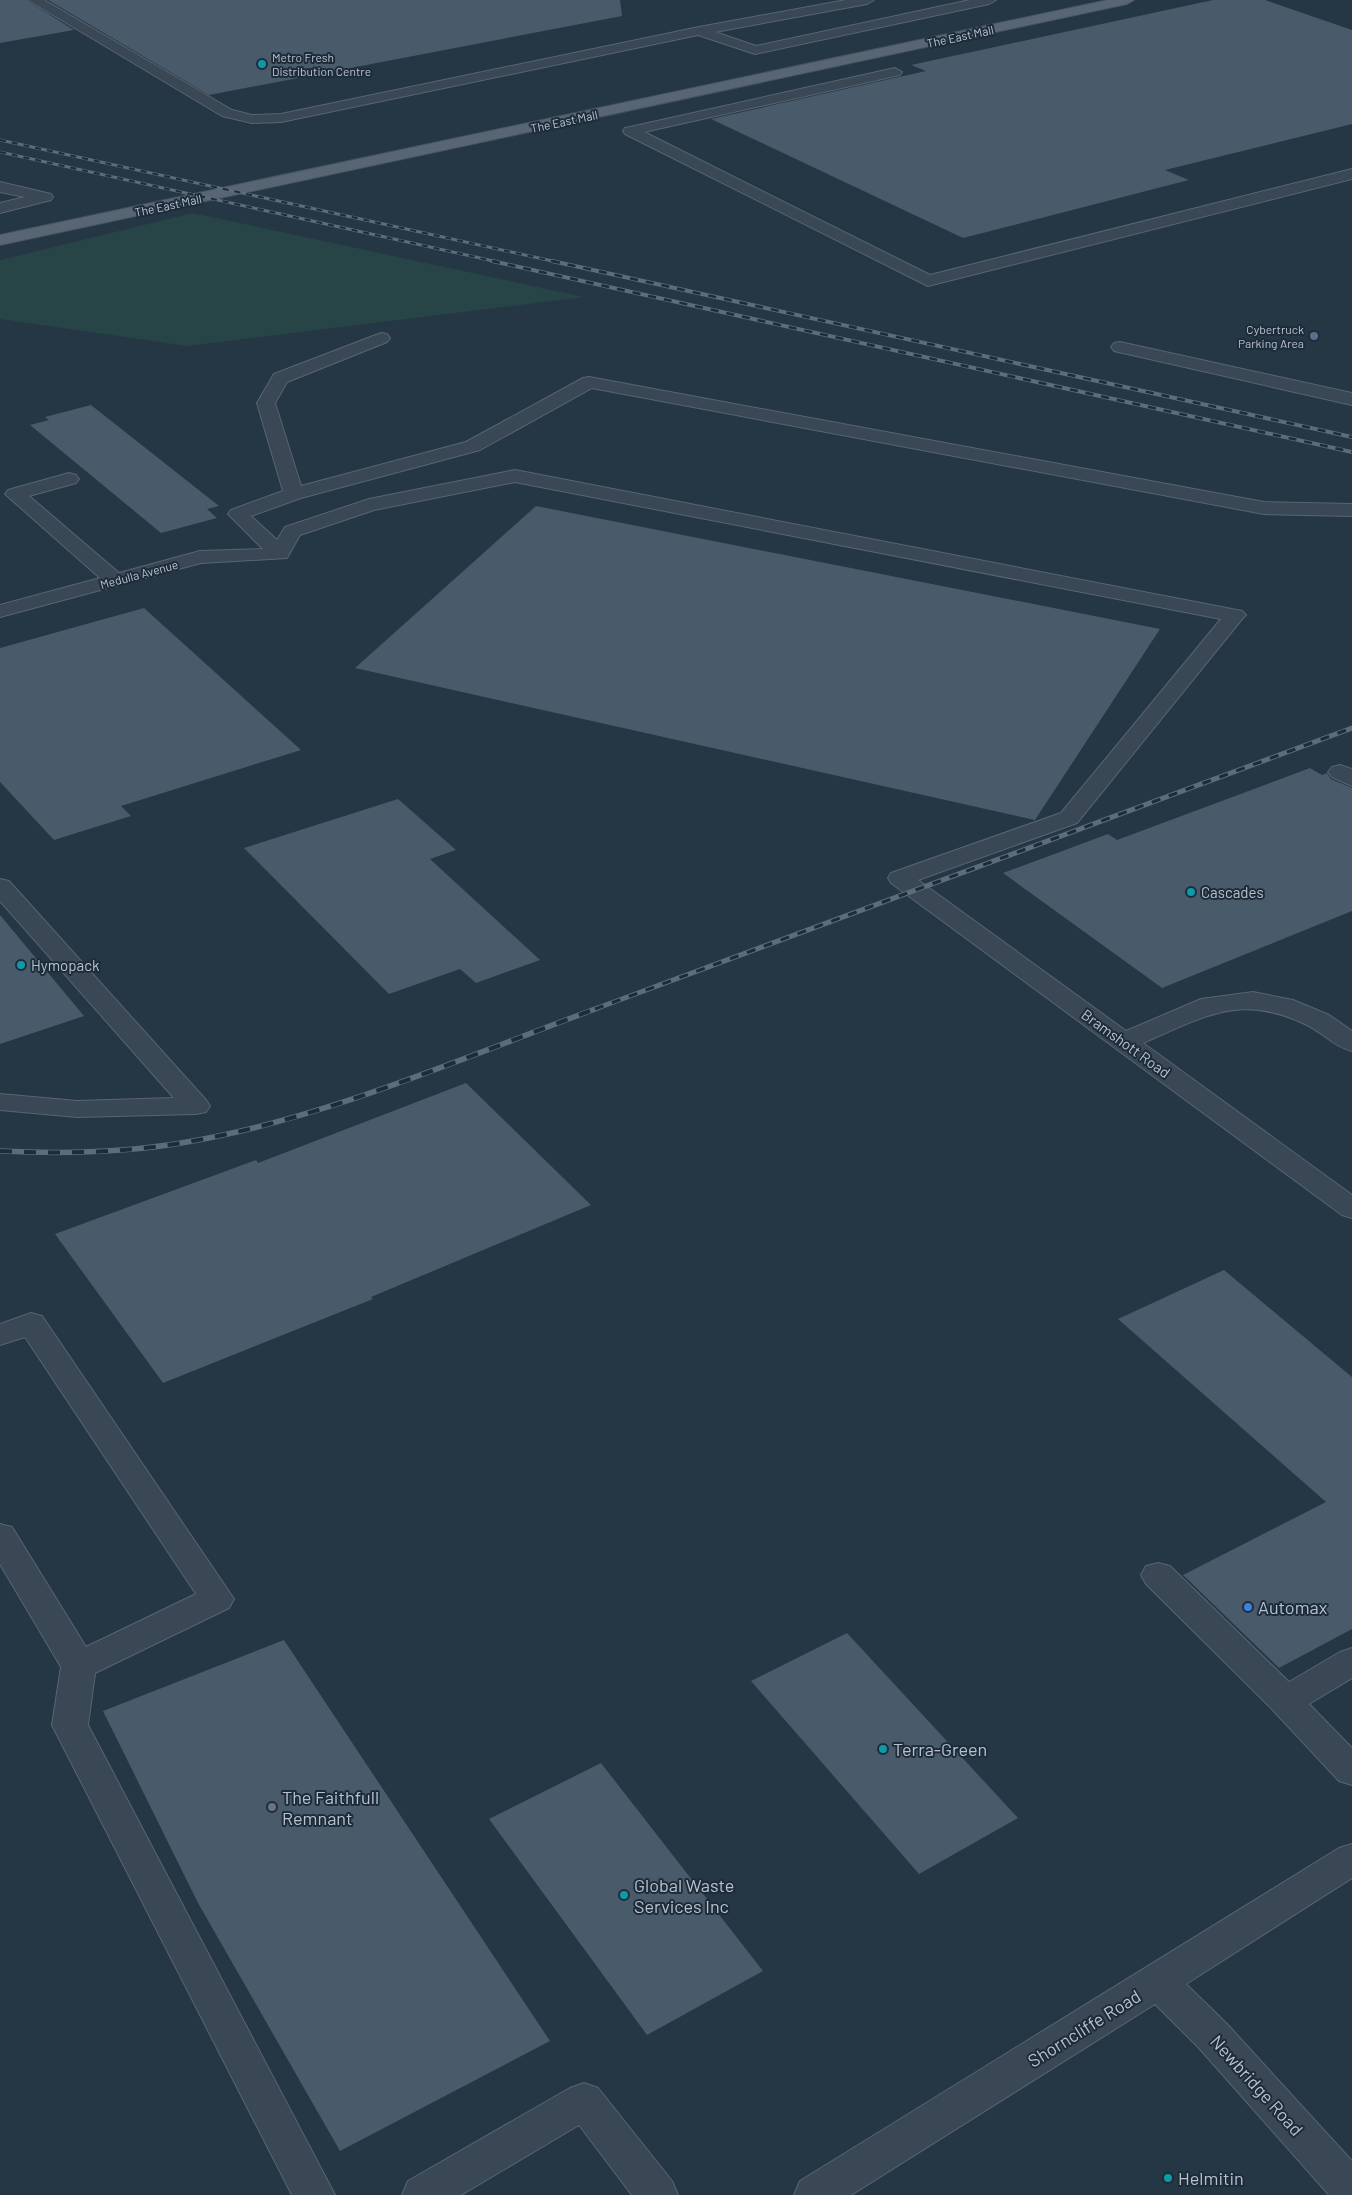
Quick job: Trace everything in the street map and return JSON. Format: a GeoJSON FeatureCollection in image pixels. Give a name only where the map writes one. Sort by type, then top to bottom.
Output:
{"type":"FeatureCollection","features":[{"type":"Feature","properties":{"kind":"main road","name":"The East Mall"},"geometry":{"type":"LineString","coordinates":[[0,240],[1127,0]]}},
{"type":"Feature","properties":{"kind":"street"},"geometry":{"type":"LineString","coordinates":[[35,0],[227,114],[252,119],[282,118],[699,31],[867,0]]}},
{"type":"Feature","properties":{"kind":"street"},"geometry":{"type":"LineString","coordinates":[[699,31],[755,50],[989,0]]}},
{"type":"Feature","properties":{"kind":"street"},"geometry":{"type":"LineString","coordinates":[[895,72],[630,131],[928,281],[1352,174]]}},
{"type":"Feature","properties":{"kind":"street"},"geometry":{"type":"LineString","coordinates":[[0,188],[45,197],[0,208]]}},
{"type":"Feature","properties":{"kind":"street"},"geometry":{"type":"LineString","coordinates":[[294,494],[266,403],[280,378],[381,338]]}},
{"type":"Feature","properties":{"kind":"street"},"geometry":{"type":"LineString","coordinates":[[1120,346],[1352,399]]}},
{"type":"Feature","properties":{"kind":"street"},"geometry":{"type":"LineString","coordinates":[[280,554],[238,514],[294,494],[473,446],[589,382],[1264,508],[1352,510]]}},
{"type":"Feature","properties":{"kind":"street","name":"Bramshott Road"},"geometry":{"type":"LineString","coordinates":[[280,554],[292,531],[369,506],[515,476],[1235,615],[1069,818],[900,878],[1352,1209]]}},
{"type":"Feature","properties":{"kind":"street"},"geometry":{"type":"LineString","coordinates":[[69,479],[15,494],[115,580]]}},
{"type":"Feature","properties":{"kind":"street","name":"Medulla Avenue"},"geometry":{"type":"LineString","coordinates":[[0,611],[200,557],[280,554]]}},
{"type":"Feature","properties":{"kind":"street"},"geometry":{"type":"LineString","coordinates":[[0,886],[196,1106],[77,1108],[0,1102]]}},
{"type":"Feature","properties":{"kind":"street"},"geometry":{"type":"LineString","coordinates":[[1124,1041],[1210,1005],[1254,1000],[1284,1006],[1320,1021],[1352,1043]]}},
{"type":"Feature","properties":{"kind":"street"},"geometry":{"type":"LineString","coordinates":[[0,1335],[31,1323],[218,1599],[79,1666]]}},
{"type":"Feature","properties":{"kind":"street"},"geometry":{"type":"LineString","coordinates":[[0,1536],[79,1666],[70,1725],[314,2195]]}},
{"type":"Feature","properties":{"kind":"street"},"geometry":{"type":"LineString","coordinates":[[1158,1575],[1286,1701],[1352,1770]]}},
{"type":"Feature","properties":{"kind":"street"},"geometry":{"type":"LineString","coordinates":[[1286,1701],[1352,1661]]}},
{"type":"Feature","properties":{"kind":"street","name":"Shorncliffe Road"},"geometry":{"type":"LineString","coordinates":[[815,2195],[1352,1859]]}},
{"type":"Feature","properties":{"kind":"street","name":"Newbridge Road"},"geometry":{"type":"LineString","coordinates":[[1158,1982],[1213,2036],[1352,2192]]}},
{"type":"Feature","properties":{"kind":"street"},"geometry":{"type":"LineString","coordinates":[[423,2195],[584,2101],[657,2195]]}},
{"type":"Feature","properties":{"kind":"green space"},"geometry":{"type":"Polygon","coordinates":[[[193,213],[584,297],[187,346],[0,319],[0,260],[193,213]]]}},
{"type":"Feature","properties":{"kind":"building"},"geometry":{"type":"Polygon","coordinates":[[[0,0],[26,0],[74,30],[0,43],[0,0]]]}},
{"type":"Feature","properties":{"kind":"building","name":"Metro Fresh Distribution Centre"},"geometry":{"type":"Polygon","coordinates":[[[48,0],[620,0],[622,16],[209,95],[48,0]]]}},
{"type":"Feature","properties":{"kind":"building"},"geometry":{"type":"Polygon","coordinates":[[[1213,0],[1265,0],[1352,30],[1352,124],[1165,170],[1189,180],[963,238],[711,119],[926,71],[911,65],[1213,0]]]}},
{"type":"Feature","properties":{"kind":"building"},"geometry":{"type":"Polygon","coordinates":[[[91,405],[219,506],[207,509],[217,518],[161,533],[30,425],[49,420],[45,417],[91,405]]]}},
{"type":"Feature","properties":{"kind":"building"},"geometry":{"type":"Polygon","coordinates":[[[536,506],[1160,629],[1035,820],[355,668],[536,506]]]}},
{"type":"Feature","properties":{"kind":"building"},"geometry":{"type":"Polygon","coordinates":[[[144,608],[301,750],[121,806],[131,816],[54,840],[0,782],[0,648],[144,608]]]}},
{"type":"Feature","properties":{"kind":"building","name":"Cascades"},"geometry":{"type":"Polygon","coordinates":[[[1310,768],[1322,775],[1327,773],[1331,779],[1352,788],[1352,911],[1162,988],[1003,873],[1108,834],[1117,840],[1310,768]]]}},
{"type":"Feature","properties":{"kind":"building"},"geometry":{"type":"Polygon","coordinates":[[[398,799],[456,850],[430,859],[540,960],[476,983],[460,969],[389,994],[244,848],[398,799]]]}},
{"type":"Feature","properties":{"kind":"building","name":"Hymopack"},"geometry":{"type":"Polygon","coordinates":[[[0,915],[84,1016],[0,1044],[0,915]]]}},
{"type":"Feature","properties":{"kind":"building"},"geometry":{"type":"Polygon","coordinates":[[[466,1083],[591,1205],[371,1297],[373,1299],[163,1383],[55,1234],[256,1160],[258,1163],[466,1083]]]}},
{"type":"Feature","properties":{"kind":"building"},"geometry":{"type":"Polygon","coordinates":[[[1224,1270],[1352,1377],[1352,1629],[1279,1668],[1183,1575],[1326,1502],[1118,1319],[1224,1270]]]}},
{"type":"Feature","properties":{"kind":"building","name":"Terra-Green"},"geometry":{"type":"Polygon","coordinates":[[[847,1633],[1018,1818],[919,1874],[751,1681],[847,1633]]]}},
{"type":"Feature","properties":{"kind":"building","name":"The Faithfull Remnant"},"geometry":{"type":"Polygon","coordinates":[[[284,1640],[550,2041],[340,2151],[198,1903],[103,1711],[284,1640]]]}},
{"type":"Feature","properties":{"kind":"building","name":"Global Waste Services Inc"},"geometry":{"type":"Polygon","coordinates":[[[601,1763],[763,1971],[647,2035],[489,1819],[601,1763]]]}},
{"type":"Feature","properties":{"kind":"railway"},"geometry":{"type":"LineString","coordinates":[[0,140],[557,262]]}},
{"type":"Feature","properties":{"kind":"railway"},"geometry":{"type":"LineString","coordinates":[[0,152],[498,262]]}},
{"type":"Feature","properties":{"kind":"railway"},"geometry":{"type":"LineString","coordinates":[[492,261],[1352,452]]}},
{"type":"Feature","properties":{"kind":"railway"},"geometry":{"type":"LineString","coordinates":[[552,261],[1352,437]]}},
{"type":"Feature","properties":{"kind":"railway"},"geometry":{"type":"LineString","coordinates":[[595,1009],[1352,728]]}},
{"type":"Feature","properties":{"kind":"railway"},"geometry":{"type":"LineString","coordinates":[[0,1151],[113,1151],[181,1143],[234,1133],[340,1103],[445,1066],[598,1008]]}},
{"type":"Feature","properties":{"kind":"place","name":"Metro Fresh Distribution Centre"},"geometry":{"type":"Point","coordinates":[262,64]}},
{"type":"Feature","properties":{"kind":"place","name":"Cybertruck Parking Area"},"geometry":{"type":"Point","coordinates":[1314,336]}},
{"type":"Feature","properties":{"kind":"place","name":"Cascades"},"geometry":{"type":"Point","coordinates":[1191,892]}},
{"type":"Feature","properties":{"kind":"place","name":"Hymopack"},"geometry":{"type":"Point","coordinates":[21,965]}},
{"type":"Feature","properties":{"kind":"place","name":"Automax"},"geometry":{"type":"Point","coordinates":[1248,1607]}},
{"type":"Feature","properties":{"kind":"place","name":"Terra-Green"},"geometry":{"type":"Point","coordinates":[883,1749]}},
{"type":"Feature","properties":{"kind":"place","name":"The Faithfull Remnant"},"geometry":{"type":"Point","coordinates":[272,1807]}},
{"type":"Feature","properties":{"kind":"place","name":"Global Waste Services Inc"},"geometry":{"type":"Point","coordinates":[624,1895]}},
{"type":"Feature","properties":{"kind":"place","name":"Helmitin"},"geometry":{"type":"Point","coordinates":[1168,2178]}}]}
